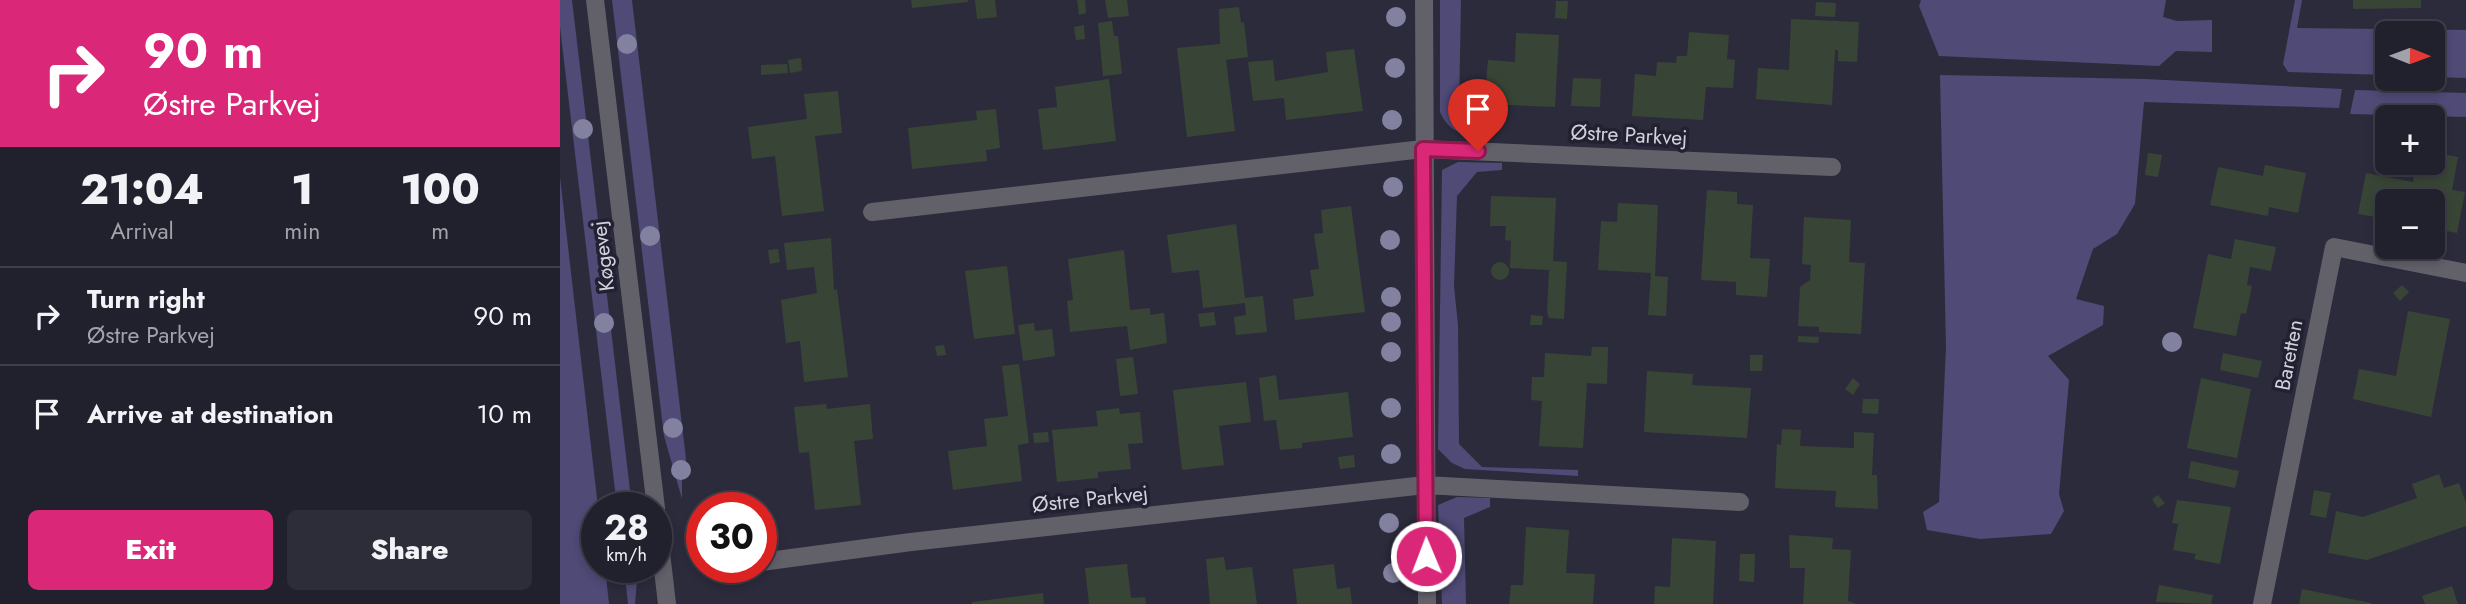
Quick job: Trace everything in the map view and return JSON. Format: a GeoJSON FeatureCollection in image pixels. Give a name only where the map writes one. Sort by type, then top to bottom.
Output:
{"type":"FeatureCollection","features":[{"type":"Feature","properties":{"kind":"street","name":"Køgevej"},"geometry":{"type":"LineString","coordinates":[[595,0],[654,492]]}},
{"type":"Feature","properties":{"kind":"street"},"geometry":{"type":"LineString","coordinates":[[1424,0],[1427,604]]}},
{"type":"Feature","properties":{"kind":"street","name":"Østre Parkvej"},"geometry":{"type":"LineString","coordinates":[[872,212],[1423,149],[1832,167]]}},
{"type":"Feature","properties":{"kind":"street","name":"Baretten"},"geometry":{"type":"LineString","coordinates":[[2262,604],[2333,247],[2466,274]]}},
{"type":"Feature","properties":{"kind":"street","name":"Østre Parkvej"},"geometry":{"type":"LineString","coordinates":[[777,560],[911,542],[1425,485],[1740,502]]}},
{"type":"Feature","properties":{"kind":"street","name":"Køgevej"},"geometry":{"type":"LineString","coordinates":[[665,583],[667,604]]}},
{"type":"Feature","properties":{"kind":"shaded area"},"geometry":{"type":"Polygon","coordinates":[[[560,0],[572,0],[630,492],[615,492],[560,27],[560,0]]]}},
{"type":"Feature","properties":{"kind":"shaded area"},"geometry":{"type":"Polygon","coordinates":[[[612,0],[632,0],[686,459],[682,477],[682,499],[664,436],[612,0]]]}},
{"type":"Feature","properties":{"kind":"shaded area"},"geometry":{"type":"Polygon","coordinates":[[[1440,0],[1461,0],[1459,109],[1486,134],[1486,141],[1453,129],[1440,112],[1440,0]]]}},
{"type":"Feature","properties":{"kind":"shaded area"},"geometry":{"type":"Polygon","coordinates":[[[1921,0],[2166,0],[2163,17],[2177,21],[2212,20],[2212,52],[2176,51],[2159,66],[1939,56],[1919,6],[1921,0]]]}},
{"type":"Feature","properties":{"kind":"shaded area"},"geometry":{"type":"Polygon","coordinates":[[[2295,0],[2302,0],[2297,28],[2375,29],[2375,75],[2288,72],[2283,64],[2295,0]]]}},
{"type":"Feature","properties":{"kind":"shaded area"},"geometry":{"type":"Polygon","coordinates":[[[2445,30],[2466,30],[2466,78],[2445,77],[2445,30]]]}},
{"type":"Feature","properties":{"kind":"shaded area"},"geometry":{"type":"Polygon","coordinates":[[[1940,75],[2145,79],[2342,89],[2339,108],[2144,102],[2135,204],[2117,234],[2093,249],[2076,299],[2104,306],[2103,325],[2048,356],[2069,380],[2059,494],[2064,511],[2051,534],[1980,539],[1927,530],[1923,512],[1939,502],[1946,347],[1940,75]]]}},
{"type":"Feature","properties":{"kind":"shaded area"},"geometry":{"type":"Polygon","coordinates":[[[2355,90],[2466,93],[2466,117],[2445,116],[2445,105],[2375,105],[2375,115],[2350,114],[2355,90]]]}},
{"type":"Feature","properties":{"kind":"shaded area"},"geometry":{"type":"Polygon","coordinates":[[[1458,162],[1502,163],[1502,170],[1477,172],[1457,196],[1454,286],[1458,325],[1459,444],[1482,467],[1578,470],[1578,476],[1465,469],[1452,463],[1438,449],[1442,170],[1458,162]]]}},
{"type":"Feature","properties":{"kind":"shaded area"},"geometry":{"type":"Polygon","coordinates":[[[560,177],[596,492],[581,492],[581,583],[607,583],[609,604],[560,604],[560,177]]]}},
{"type":"Feature","properties":{"kind":"shaded area"},"geometry":{"type":"Polygon","coordinates":[[[1457,497],[1490,498],[1490,507],[1464,518],[1466,604],[1442,604],[1438,505],[1457,497]]]}},
{"type":"Feature","properties":{"kind":"shaded area"},"geometry":{"type":"Polygon","coordinates":[[[626,583],[637,583],[635,604],[628,604],[626,583]]]}},
{"type":"Feature","properties":{"kind":"building"},"geometry":{"type":"Polygon","coordinates":[[[911,0],[968,0],[968,2],[912,8],[911,0]]]}},
{"type":"Feature","properties":{"kind":"building"},"geometry":{"type":"Polygon","coordinates":[[[975,0],[995,0],[997,17],[977,19],[975,0]]]}},
{"type":"Feature","properties":{"kind":"building"},"geometry":{"type":"Polygon","coordinates":[[[1077,0],[1085,0],[1086,13],[1079,15],[1077,0]]]}},
{"type":"Feature","properties":{"kind":"building"},"geometry":{"type":"Polygon","coordinates":[[[1105,0],[1127,0],[1129,16],[1108,18],[1105,0]]]}},
{"type":"Feature","properties":{"kind":"building"},"geometry":{"type":"Polygon","coordinates":[[[2353,0],[2421,0],[2421,8],[2353,9],[2353,0]]]}},
{"type":"Feature","properties":{"kind":"building"},"geometry":{"type":"Polygon","coordinates":[[[1556,1],[1568,1],[1567,19],[1555,18],[1556,1]]]}},
{"type":"Feature","properties":{"kind":"building"},"geometry":{"type":"Polygon","coordinates":[[[1816,2],[1836,3],[1835,17],[1815,16],[1816,2]]]}},
{"type":"Feature","properties":{"kind":"building"},"geometry":{"type":"Polygon","coordinates":[[[1239,7],[1241,23],[1244,22],[1248,57],[1226,60],[1235,131],[1187,137],[1177,48],[1220,44],[1219,9],[1239,7]]]}},
{"type":"Feature","properties":{"kind":"building"},"geometry":{"type":"Polygon","coordinates":[[[1791,19],[1859,22],[1857,62],[1838,61],[1838,50],[1835,50],[1832,105],[1756,99],[1758,68],[1789,70],[1791,19]]]}},
{"type":"Feature","properties":{"kind":"building"},"geometry":{"type":"Polygon","coordinates":[[[1112,21],[1114,36],[1118,36],[1122,74],[1103,76],[1098,23],[1112,21]]]}},
{"type":"Feature","properties":{"kind":"building"},"geometry":{"type":"Polygon","coordinates":[[[1084,25],[1085,39],[1076,40],[1074,27],[1084,25]]]}},
{"type":"Feature","properties":{"kind":"building"},"geometry":{"type":"Polygon","coordinates":[[[1689,32],[1729,35],[1727,59],[1735,60],[1733,88],[1706,87],[1703,120],[1632,116],[1635,74],[1656,76],[1657,62],[1676,63],[1677,56],[1687,56],[1689,32]]]}},
{"type":"Feature","properties":{"kind":"building"},"geometry":{"type":"Polygon","coordinates":[[[1516,33],[1559,35],[1555,107],[1484,104],[1488,60],[1515,62],[1516,33]]]}},
{"type":"Feature","properties":{"kind":"building"},"geometry":{"type":"Polygon","coordinates":[[[1354,49],[1363,111],[1286,120],[1284,98],[1253,101],[1248,62],[1273,60],[1275,81],[1328,72],[1326,52],[1354,49]]]}},
{"type":"Feature","properties":{"kind":"building"},"geometry":{"type":"Polygon","coordinates":[[[801,58],[802,71],[790,73],[788,60],[801,58]]]}},
{"type":"Feature","properties":{"kind":"building"},"geometry":{"type":"Polygon","coordinates":[[[787,64],[788,73],[761,75],[761,65],[787,64]]]}},
{"type":"Feature","properties":{"kind":"building"},"geometry":{"type":"Polygon","coordinates":[[[1573,78],[1601,79],[1600,107],[1571,106],[1573,78]]]}},
{"type":"Feature","properties":{"kind":"building"},"geometry":{"type":"Polygon","coordinates":[[[1109,79],[1116,141],[1043,150],[1038,109],[1057,107],[1055,87],[1109,79]]]}},
{"type":"Feature","properties":{"kind":"building"},"geometry":{"type":"Polygon","coordinates":[[[838,91],[842,133],[815,136],[824,211],[782,216],[775,156],[752,159],[748,127],[807,119],[804,94],[838,91]]]}},
{"type":"Feature","properties":{"kind":"building"},"geometry":{"type":"Polygon","coordinates":[[[996,109],[1000,148],[986,150],[987,161],[912,169],[908,128],[977,120],[976,111],[996,109]]]}},
{"type":"Feature","properties":{"kind":"building"},"geometry":{"type":"Polygon","coordinates":[[[2148,153],[2162,155],[2158,177],[2145,175],[2148,153]]]}},
{"type":"Feature","properties":{"kind":"building"},"geometry":{"type":"Polygon","coordinates":[[[2445,154],[2458,157],[2452,190],[2465,192],[2457,233],[2445,231],[2445,189],[2375,189],[2375,217],[2358,214],[2366,173],[2413,182],[2414,175],[2445,175],[2445,154]]]}},
{"type":"Feature","properties":{"kind":"building"},"geometry":{"type":"Polygon","coordinates":[[[2265,165],[2306,173],[2298,213],[2269,207],[2268,216],[2210,205],[2218,167],[2263,176],[2265,165]]]}},
{"type":"Feature","properties":{"kind":"building"},"geometry":{"type":"Polygon","coordinates":[[[1707,190],[1737,192],[1737,204],[1753,205],[1750,258],[1770,259],[1767,297],[1736,295],[1736,282],[1701,280],[1707,190]]]}},
{"type":"Feature","properties":{"kind":"building"},"geometry":{"type":"Polygon","coordinates":[[[1491,196],[1556,198],[1553,261],[1567,262],[1564,319],[1549,318],[1547,312],[1549,270],[1510,268],[1511,241],[1505,240],[1506,226],[1490,226],[1491,196]]]}},
{"type":"Feature","properties":{"kind":"building"},"geometry":{"type":"Polygon","coordinates":[[[1618,203],[1658,205],[1655,276],[1668,277],[1666,316],[1648,315],[1651,273],[1598,270],[1601,221],[1617,222],[1618,203]]]}},
{"type":"Feature","properties":{"kind":"building"},"geometry":{"type":"Polygon","coordinates":[[[1351,206],[1365,312],[1295,320],[1293,299],[1314,296],[1310,270],[1319,269],[1314,234],[1323,233],[1321,210],[1351,206]]]}},
{"type":"Feature","properties":{"kind":"building"},"geometry":{"type":"Polygon","coordinates":[[[1804,217],[1851,220],[1849,262],[1865,263],[1861,334],[1819,332],[1819,327],[1798,326],[1800,287],[1810,280],[1811,265],[1802,264],[1804,217]]]}},
{"type":"Feature","properties":{"kind":"building"},"geometry":{"type":"Polygon","coordinates":[[[1236,224],[1245,298],[1263,296],[1267,332],[1236,335],[1234,317],[1246,315],[1245,303],[1203,308],[1199,270],[1172,273],[1167,235],[1236,224]]]}},
{"type":"Feature","properties":{"kind":"building"},"geometry":{"type":"Polygon","coordinates":[[[831,238],[834,290],[837,289],[848,377],[804,382],[800,341],[786,343],[781,300],[817,293],[814,267],[787,270],[784,243],[831,238]]]}},
{"type":"Feature","properties":{"kind":"building"},"geometry":{"type":"Polygon","coordinates":[[[2235,239],[2276,247],[2271,271],[2250,267],[2247,285],[2252,286],[2246,314],[2241,313],[2236,336],[2193,328],[2208,254],[2231,259],[2235,239]]]}},
{"type":"Feature","properties":{"kind":"building"},"geometry":{"type":"Polygon","coordinates":[[[778,249],[780,262],[770,264],[768,250],[778,249]]]}},
{"type":"Feature","properties":{"kind":"building"},"geometry":{"type":"Polygon","coordinates":[[[1124,250],[1130,310],[1150,308],[1150,315],[1164,313],[1167,343],[1130,350],[1127,326],[1070,332],[1067,301],[1073,300],[1068,259],[1124,250]]]}},
{"type":"Feature","properties":{"kind":"building"},"geometry":{"type":"Polygon","coordinates":[[[1500,262],[1506,265],[1509,271],[1506,277],[1500,280],[1494,277],[1491,271],[1494,265],[1500,262]]]}},
{"type":"Feature","properties":{"kind":"building"},"geometry":{"type":"Polygon","coordinates":[[[1007,266],[1015,334],[974,339],[965,271],[1007,266]]]}},
{"type":"Feature","properties":{"kind":"building"},"geometry":{"type":"Polygon","coordinates":[[[2402,285],[2409,292],[2400,301],[2393,293],[2402,285]]]}},
{"type":"Feature","properties":{"kind":"building"},"geometry":{"type":"Polygon","coordinates":[[[2408,311],[2450,319],[2431,417],[2353,399],[2359,369],[2396,376],[2408,311]]]}},
{"type":"Feature","properties":{"kind":"building"},"geometry":{"type":"Polygon","coordinates":[[[1214,312],[1216,325],[1200,327],[1198,314],[1214,312]]]}},
{"type":"Feature","properties":{"kind":"building"},"geometry":{"type":"Polygon","coordinates":[[[1531,315],[1543,316],[1542,325],[1530,325],[1531,315]]]}},
{"type":"Feature","properties":{"kind":"building"},"geometry":{"type":"Polygon","coordinates":[[[1034,323],[1035,331],[1052,329],[1055,356],[1023,361],[1018,325],[1034,323]]]}},
{"type":"Feature","properties":{"kind":"building"},"geometry":{"type":"Polygon","coordinates":[[[1798,336],[1819,337],[1818,343],[1798,342],[1798,336]]]}},
{"type":"Feature","properties":{"kind":"building"},"geometry":{"type":"Polygon","coordinates":[[[944,345],[946,355],[937,356],[935,346],[944,345]]]}},
{"type":"Feature","properties":{"kind":"building"},"geometry":{"type":"Polygon","coordinates":[[[1592,347],[1608,347],[1607,384],[1587,383],[1583,448],[1539,446],[1542,401],[1531,400],[1532,377],[1544,377],[1545,353],[1591,356],[1592,347]]]}},
{"type":"Feature","properties":{"kind":"building"},"geometry":{"type":"Polygon","coordinates":[[[2223,353],[2262,361],[2258,378],[2220,370],[2223,353]]]}},
{"type":"Feature","properties":{"kind":"building"},"geometry":{"type":"Polygon","coordinates":[[[1750,355],[1763,355],[1762,371],[1750,371],[1750,355]]]}},
{"type":"Feature","properties":{"kind":"building"},"geometry":{"type":"Polygon","coordinates":[[[1133,357],[1138,394],[1120,396],[1116,359],[1133,357]]]}},
{"type":"Feature","properties":{"kind":"building"},"geometry":{"type":"Polygon","coordinates":[[[1019,364],[1029,443],[1018,445],[1022,481],[953,490],[948,451],[987,446],[984,419],[1008,416],[1002,366],[1019,364]]]}},
{"type":"Feature","properties":{"kind":"building"},"geometry":{"type":"Polygon","coordinates":[[[1647,371],[1693,374],[1692,385],[1751,388],[1747,438],[1644,432],[1647,371]]]}},
{"type":"Feature","properties":{"kind":"building"},"geometry":{"type":"Polygon","coordinates":[[[1276,375],[1279,400],[1348,392],[1353,437],[1302,443],[1302,448],[1280,450],[1276,420],[1264,421],[1259,378],[1276,375]]]}},
{"type":"Feature","properties":{"kind":"building"},"geometry":{"type":"Polygon","coordinates":[[[1853,378],[1860,384],[1853,395],[1845,389],[1853,378]]]}},
{"type":"Feature","properties":{"kind":"building"},"geometry":{"type":"Polygon","coordinates":[[[2201,378],[2251,389],[2237,458],[2187,448],[2201,378]]]}},
{"type":"Feature","properties":{"kind":"building"},"geometry":{"type":"Polygon","coordinates":[[[1246,382],[1251,422],[1219,426],[1224,465],[1182,470],[1173,390],[1246,382]]]}},
{"type":"Feature","properties":{"kind":"building"},"geometry":{"type":"Polygon","coordinates":[[[1863,399],[1879,399],[1878,414],[1862,413],[1863,399]]]}},
{"type":"Feature","properties":{"kind":"building"},"geometry":{"type":"Polygon","coordinates":[[[826,404],[827,409],[870,404],[873,439],[854,441],[861,505],[815,510],[809,452],[799,453],[794,407],[826,404]]]}},
{"type":"Feature","properties":{"kind":"building"},"geometry":{"type":"Polygon","coordinates":[[[1119,408],[1120,414],[1140,412],[1143,443],[1128,444],[1131,469],[1098,472],[1098,478],[1057,482],[1052,430],[1098,426],[1096,411],[1119,408]]]}},
{"type":"Feature","properties":{"kind":"building"},"geometry":{"type":"Polygon","coordinates":[[[1782,429],[1801,430],[1800,446],[1854,448],[1854,432],[1874,433],[1872,475],[1877,475],[1878,509],[1835,507],[1836,491],[1775,488],[1777,444],[1781,445],[1782,429]]]}},
{"type":"Feature","properties":{"kind":"building"},"geometry":{"type":"Polygon","coordinates":[[[1048,432],[1049,442],[1034,443],[1033,433],[1048,432]]]}},
{"type":"Feature","properties":{"kind":"building"},"geometry":{"type":"Polygon","coordinates":[[[1354,455],[1355,467],[1340,469],[1338,457],[1354,455]]]}},
{"type":"Feature","properties":{"kind":"building"},"geometry":{"type":"Polygon","coordinates":[[[2191,461],[2239,471],[2235,488],[2188,478],[2191,461]]]}},
{"type":"Feature","properties":{"kind":"building"},"geometry":{"type":"Polygon","coordinates":[[[2439,474],[2444,488],[2459,483],[2466,503],[2466,526],[2367,560],[2328,553],[2336,511],[2363,517],[2417,498],[2412,484],[2439,474]]]}},
{"type":"Feature","properties":{"kind":"building"},"geometry":{"type":"Polygon","coordinates":[[[2314,490],[2331,493],[2326,518],[2310,515],[2314,490]]]}},
{"type":"Feature","properties":{"kind":"building"},"geometry":{"type":"Polygon","coordinates":[[[2158,495],[2165,503],[2158,508],[2152,499],[2158,495]]]}},
{"type":"Feature","properties":{"kind":"building"},"geometry":{"type":"Polygon","coordinates":[[[2177,500],[2231,507],[2220,564],[2194,559],[2196,554],[2173,550],[2178,524],[2172,523],[2177,500]]]}},
{"type":"Feature","properties":{"kind":"building"},"geometry":{"type":"Polygon","coordinates":[[[1526,527],[1569,530],[1566,573],[1595,574],[1593,604],[1509,604],[1511,585],[1523,585],[1526,527]]]}},
{"type":"Feature","properties":{"kind":"building"},"geometry":{"type":"Polygon","coordinates":[[[1789,535],[1833,538],[1832,549],[1851,550],[1848,601],[1857,604],[1803,604],[1805,568],[1790,568],[1789,535]]]}},
{"type":"Feature","properties":{"kind":"building"},"geometry":{"type":"Polygon","coordinates":[[[1672,538],[1716,541],[1713,604],[1654,604],[1655,586],[1670,587],[1672,538]]]}},
{"type":"Feature","properties":{"kind":"building"},"geometry":{"type":"Polygon","coordinates":[[[1740,554],[1755,554],[1754,582],[1739,581],[1740,554]]]}},
{"type":"Feature","properties":{"kind":"building"},"geometry":{"type":"Polygon","coordinates":[[[1224,557],[1226,570],[1252,567],[1257,604],[1210,604],[1206,559],[1224,557]]]}},
{"type":"Feature","properties":{"kind":"building"},"geometry":{"type":"Polygon","coordinates":[[[1127,564],[1131,598],[1145,597],[1146,604],[1089,604],[1085,568],[1127,564]]]}},
{"type":"Feature","properties":{"kind":"building"},"geometry":{"type":"Polygon","coordinates":[[[1334,564],[1337,589],[1350,587],[1352,604],[1297,604],[1293,569],[1334,564]]]}},
{"type":"Feature","properties":{"kind":"building"},"geometry":{"type":"Polygon","coordinates":[[[2159,585],[2213,595],[2211,604],[2156,602],[2159,585]]]}},
{"type":"Feature","properties":{"kind":"building"},"geometry":{"type":"Polygon","coordinates":[[[2452,586],[2458,604],[2425,604],[2422,596],[2452,586]]]}},
{"type":"Feature","properties":{"kind":"building"},"geometry":{"type":"Polygon","coordinates":[[[2302,589],[2371,603],[2371,604],[2299,604],[2302,589]]]}},
{"type":"Feature","properties":{"kind":"building"},"geometry":{"type":"Polygon","coordinates":[[[1043,593],[1044,604],[972,604],[972,602],[1043,593]]]}},
{"type":"Feature","properties":{"kind":"route"},"geometry":{"type":"LineString","coordinates":[[1426,556],[1423,149],[1478,151]]}}]}
